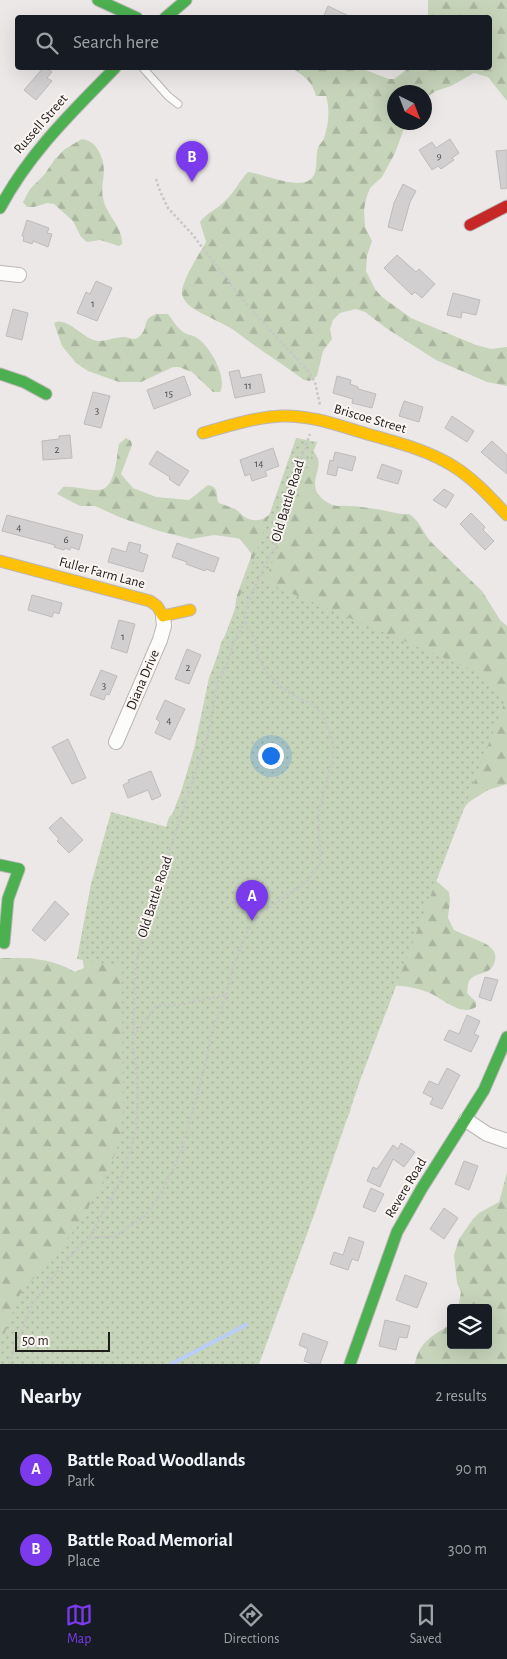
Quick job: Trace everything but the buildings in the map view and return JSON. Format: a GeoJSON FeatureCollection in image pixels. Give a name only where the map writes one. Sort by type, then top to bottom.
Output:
{"type":"FeatureCollection","features":[{"type":"Feature","properties":{"kind":"street"},"geometry":{"type":"LineString","coordinates":[[98,0],[130,15]]}},
{"type":"Feature","properties":{"kind":"street"},"geometry":{"type":"LineString","coordinates":[[168,15],[186,0]]}},
{"type":"Feature","properties":{"kind":"street","name":"Russell Street"},"geometry":{"type":"LineString","coordinates":[[0,208],[16,179],[35,152],[113,70]]}},
{"type":"Feature","properties":{"kind":"street"},"geometry":{"type":"LineString","coordinates":[[470,225],[507,206]]}},
{"type":"Feature","properties":{"kind":"street"},"geometry":{"type":"LineString","coordinates":[[0,273],[19,275]]}},
{"type":"Feature","properties":{"kind":"street"},"geometry":{"type":"LineString","coordinates":[[0,374],[20,380],[46,394]]}},
{"type":"Feature","properties":{"kind":"street","name":"Briscoe Street"},"geometry":{"type":"LineString","coordinates":[[203,433],[278,416],[293,416],[316,420],[430,454],[454,466],[507,514]]}},
{"type":"Feature","properties":{"kind":"street","name":"Fuller Farm Lane"},"geometry":{"type":"LineString","coordinates":[[0,561],[150,601],[157,606],[164,616]]}},
{"type":"Feature","properties":{"kind":"street"},"geometry":{"type":"LineString","coordinates":[[164,616],[190,610]]}},
{"type":"Feature","properties":{"kind":"street","name":"Diana Drive"},"geometry":{"type":"LineString","coordinates":[[116,742],[162,633],[164,616]]}},
{"type":"Feature","properties":{"kind":"street"},"geometry":{"type":"LineString","coordinates":[[0,865],[19,869],[8,899],[4,943]]}},
{"type":"Feature","properties":{"kind":"street","name":"Revere Road"},"geometry":{"type":"LineString","coordinates":[[350,1364],[397,1232],[489,1080],[507,1038]]}},
{"type":"Feature","properties":{"kind":"street"},"geometry":{"type":"LineString","coordinates":[[466,1120],[487,1134],[507,1141]]}},
{"type":"Feature","properties":{"kind":"lane"},"geometry":{"type":"LineString","coordinates":[[145,70],[168,96],[178,104]]}},
{"type":"Feature","properties":{"kind":"path","name":"Old Battle Road"},"geometry":{"type":"LineString","coordinates":[[9,1364],[32,1306],[49,1281],[89,1238],[119,1184],[136,1130],[138,1097],[133,1048],[135,970],[142,934],[210,728],[216,689],[223,670],[228,664],[232,646],[244,621],[248,604],[266,561],[274,549],[291,487],[320,408],[315,382],[308,371],[246,304],[192,234],[168,208],[156,179]]}},
{"type":"Feature","properties":{"kind":"path"},"geometry":{"type":"LineString","coordinates":[[89,1238],[116,1236],[146,1215],[160,1197],[180,1155],[213,1028],[226,995],[234,964],[247,932],[256,919],[307,881],[321,863],[319,811],[332,758],[333,744],[322,714],[312,704],[282,688],[265,671],[256,652],[255,639],[244,621]]}},
{"type":"Feature","properties":{"kind":"path"},"geometry":{"type":"LineString","coordinates":[[134,1037],[157,1005],[179,1005],[226,995]]}},
{"type":"Feature","properties":{"kind":"green space"},"geometry":{"type":"Polygon","coordinates":[[[428,0],[507,0],[507,101],[488,77],[474,73],[451,86],[432,94],[432,85],[387,85],[387,130],[403,130],[395,153],[382,177],[370,188],[366,199],[364,210],[365,227],[372,241],[367,256],[366,271],[375,289],[382,297],[411,318],[476,345],[491,349],[507,347],[507,386],[487,382],[436,360],[365,312],[356,309],[340,313],[333,320],[330,329],[332,339],[323,351],[317,376],[310,381],[304,380],[235,331],[188,305],[182,294],[182,289],[191,268],[206,242],[200,222],[205,216],[228,198],[248,172],[293,183],[302,183],[314,175],[318,148],[327,127],[327,101],[326,96],[316,96],[307,79],[295,70],[365,70],[394,79],[406,70],[492,70],[492,15],[428,15],[428,0]]]}},
{"type":"Feature","properties":{"kind":"green space"},"geometry":{"type":"Polygon","coordinates":[[[82,139],[94,145],[102,159],[104,166],[102,189],[104,202],[122,238],[122,244],[119,246],[100,240],[87,242],[81,237],[73,221],[54,204],[47,203],[27,207],[23,202],[30,189],[44,175],[55,159],[65,149],[82,139]]]}},
{"type":"Feature","properties":{"kind":"green space"},"geometry":{"type":"Polygon","coordinates":[[[156,314],[168,314],[181,330],[197,338],[207,348],[220,371],[222,386],[220,392],[213,392],[192,372],[179,367],[173,367],[141,382],[119,382],[88,371],[76,363],[62,346],[54,323],[64,322],[93,340],[99,341],[123,337],[135,339],[143,332],[148,319],[156,314]]]}},
{"type":"Feature","properties":{"kind":"green space"},"geometry":{"type":"Polygon","coordinates":[[[126,438],[131,441],[132,445],[121,474],[133,488],[156,497],[189,500],[208,485],[212,486],[216,489],[219,503],[235,509],[253,520],[261,520],[274,510],[307,446],[318,458],[319,464],[315,487],[321,498],[335,506],[359,507],[409,514],[416,520],[431,542],[482,591],[500,620],[507,626],[507,784],[488,790],[469,802],[457,816],[433,878],[449,892],[448,918],[454,930],[486,944],[494,951],[495,957],[491,969],[476,975],[469,981],[467,993],[476,1002],[476,1007],[470,1010],[458,1009],[430,993],[406,986],[391,986],[352,1093],[350,1112],[338,1138],[0,1364],[0,958],[29,958],[47,961],[75,972],[84,968],[81,950],[165,831],[169,817],[185,804],[221,642],[232,627],[237,595],[251,557],[251,553],[240,539],[214,535],[191,539],[159,531],[119,517],[95,506],[80,506],[57,494],[63,487],[96,490],[108,486],[114,473],[119,444],[126,438]]]}},
{"type":"Feature","properties":{"kind":"green space"},"geometry":{"type":"Polygon","coordinates":[[[296,438],[317,442],[265,582],[479,673],[506,699],[362,1075],[314,1215],[259,1364],[0,1364],[0,1345],[20,1294],[77,1227],[107,1175],[121,1137],[123,1112],[122,967],[77,959],[91,884],[111,812],[167,827],[181,792],[194,749],[209,678],[256,553],[296,438]]]}},
{"type":"Feature","properties":{"kind":"green space"},"geometry":{"type":"Polygon","coordinates":[[[507,1173],[507,1364],[415,1364],[423,1344],[447,1327],[447,1349],[492,1349],[492,1304],[459,1304],[461,1292],[457,1283],[454,1255],[459,1239],[473,1219],[479,1213],[499,1202],[507,1173]]]}},
{"type":"Feature","properties":{"kind":"waterway"},"geometry":{"type":"LineString","coordinates":[[171,1364],[246,1325]]}},
{"type":"Feature","properties":{"kind":"traffic: fast"},"geometry":{"type":"LineString","coordinates":[[98,0],[130,15]]}},
{"type":"Feature","properties":{"kind":"traffic: fast"},"geometry":{"type":"LineString","coordinates":[[168,15],[186,0]]}},
{"type":"Feature","properties":{"kind":"traffic: fast"},"geometry":{"type":"LineString","coordinates":[[0,208],[24,169],[38,151],[67,117],[113,70]]}},
{"type":"Feature","properties":{"kind":"traffic: fast"},"geometry":{"type":"LineString","coordinates":[[0,374],[24,382],[46,394]]}},
{"type":"Feature","properties":{"kind":"traffic: fast"},"geometry":{"type":"LineString","coordinates":[[0,865],[19,869],[8,899],[4,943]]}},
{"type":"Feature","properties":{"kind":"traffic: fast"},"geometry":{"type":"LineString","coordinates":[[350,1364],[397,1232],[422,1188],[484,1090],[507,1037]]}},
{"type":"Feature","properties":{"kind":"traffic: slow"},"geometry":{"type":"LineString","coordinates":[[203,433],[252,420],[282,416],[303,417],[334,424],[410,447],[443,460],[475,482],[507,515]]}},
{"type":"Feature","properties":{"kind":"traffic: slow"},"geometry":{"type":"LineString","coordinates":[[0,561],[150,601],[157,606],[163,616],[190,610]]}},
{"type":"Feature","properties":{"kind":"traffic: jam"},"geometry":{"type":"LineString","coordinates":[[470,225],[507,206]]}},
{"type":"Feature","properties":{"kind":"place","name":"Battle Road Memorial"},"geometry":{"type":"Point","coordinates":[192,182]}},
{"type":"Feature","properties":{"kind":"place","name":"Battle Road Woodlands"},"geometry":{"type":"Point","coordinates":[252,921]}}]}
